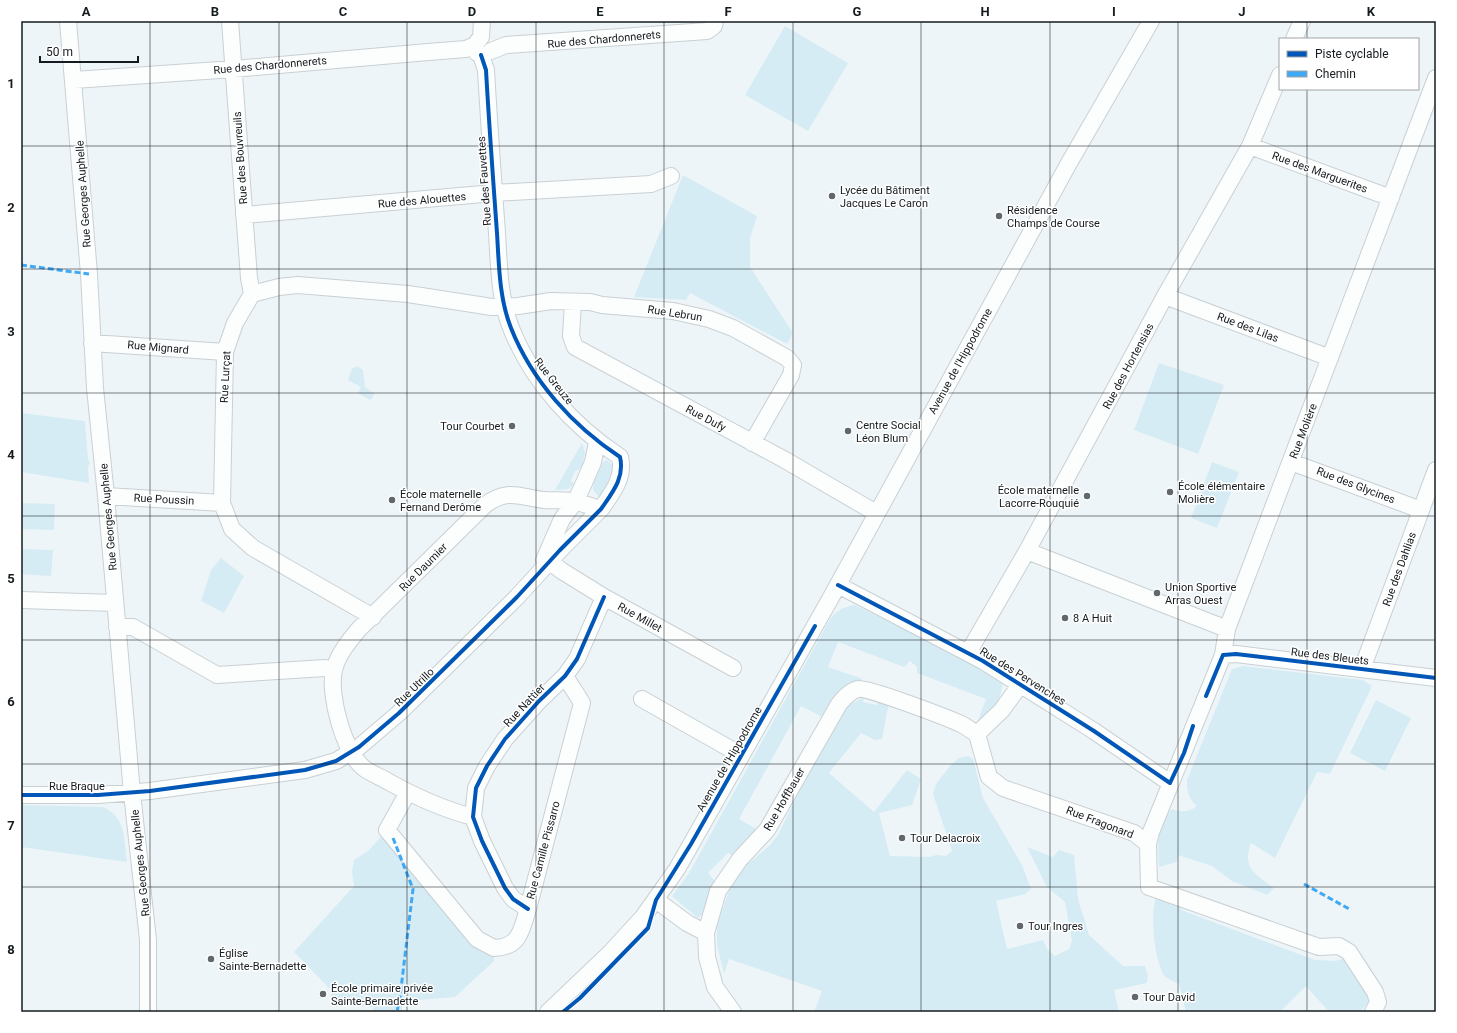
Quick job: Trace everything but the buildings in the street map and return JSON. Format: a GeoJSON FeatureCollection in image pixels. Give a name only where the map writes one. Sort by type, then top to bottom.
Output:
{"type":"FeatureCollection","features":[{"type":"Feature","properties":{"kind":"street","name":"Rue Georges Auphelle"},"geometry":{"type":"LineString","coordinates":[[68,21],[89,274],[92,343],[132,793],[148,940],[148,1012]]}},
{"type":"Feature","properties":{"kind":"street","name":"Rue des Bouvreuils"},"geometry":{"type":"LineString","coordinates":[[230,21],[249,278],[252,294]]}},
{"type":"Feature","properties":{"kind":"street","name":"Avenue de l'Hippodrome"},"geometry":{"type":"LineString","coordinates":[[548,1012],[611,952],[643,917],[656,900],[691,844],[838,585],[876,513],[1005,282],[1069,163],[1151,21]]}},
{"type":"Feature","properties":{"kind":"street"},"geometry":{"type":"LineString","coordinates":[[1294,38],[1302,21]]}},
{"type":"Feature","properties":{"kind":"street","name":"Rue des Chardonnerets"},"geometry":{"type":"LineString","coordinates":[[74,80],[234,69],[711,26]]}},
{"type":"Feature","properties":{"kind":"street","name":"Rue des Fauvettes"},"geometry":{"type":"LineString","coordinates":[[483,46],[501,288],[505,306]]}},
{"type":"Feature","properties":{"kind":"street","name":"Rue des Hortensias"},"geometry":{"type":"LineString","coordinates":[[968,653],[1027,551],[1166,296],[1250,146],[1279,77]]}},
{"type":"Feature","properties":{"kind":"street","name":"Rue Molière"},"geometry":{"type":"LineString","coordinates":[[1148,844],[1170,783],[1184,753],[1193,726],[1223,655],[1227,629],[1391,198],[1433,96],[1436,78]]}},
{"type":"Feature","properties":{"kind":"street","name":"Rue des Marguerites"},"geometry":{"type":"LineString","coordinates":[[1250,146],[1391,198]]}},
{"type":"Feature","properties":{"kind":"street","name":"Rue des Alouettes"},"geometry":{"type":"LineString","coordinates":[[244,215],[494,194],[651,184],[671,176]]}},
{"type":"Feature","properties":{"kind":"street"},"geometry":{"type":"LineString","coordinates":[[252,294],[298,284],[408,294],[492,307],[505,306]]}},
{"type":"Feature","properties":{"kind":"street","name":"Rue Lurçat"},"geometry":{"type":"LineString","coordinates":[[252,294],[236,323],[225,352],[222,503],[232,529],[253,548],[373,617]]}},
{"type":"Feature","properties":{"kind":"street","name":"Rue des Lilas"},"geometry":{"type":"LineString","coordinates":[[1166,296],[1330,358]]}},
{"type":"Feature","properties":{"kind":"street","name":"Rue Lebrun"},"geometry":{"type":"LineString","coordinates":[[505,306],[518,306],[551,301],[590,302],[689,313],[733,328],[787,358],[793,365],[791,375],[752,443]]}},
{"type":"Feature","properties":{"kind":"street","name":"Rue Dufy"},"geometry":{"type":"LineString","coordinates":[[573,302],[571,336],[575,347],[752,443],[876,513]]}},
{"type":"Feature","properties":{"kind":"street","name":"Rue Greuze"},"geometry":{"type":"LineString","coordinates":[[505,306],[510,327],[527,362],[542,384],[597,442],[620,457]]}},
{"type":"Feature","properties":{"kind":"street","name":"Rue Mignard"},"geometry":{"type":"LineString","coordinates":[[92,343],[225,352]]}},
{"type":"Feature","properties":{"kind":"street","name":"Rue Utrillo"},"geometry":{"type":"LineString","coordinates":[[535,576],[544,560],[562,518],[575,502],[593,462],[597,442]]}},
{"type":"Feature","properties":{"kind":"street","name":"Rue Utrillo"},"geometry":{"type":"LineString","coordinates":[[132,793],[305,770],[336,761],[359,747],[400,713],[517,597],[535,576],[601,509],[617,484],[621,474],[620,457]]}},
{"type":"Feature","properties":{"kind":"street","name":"Rue des Glycines"},"geometry":{"type":"LineString","coordinates":[[1291,462],[1421,510]]}},
{"type":"Feature","properties":{"kind":"street","name":"Rue des Dahlias"},"geometry":{"type":"LineString","coordinates":[[1362,669],[1436,470]]}},
{"type":"Feature","properties":{"kind":"street","name":"Rue Daumier"},"geometry":{"type":"LineString","coordinates":[[350,752],[334,700],[333,683],[334,670],[345,645],[359,629],[486,505],[496,497],[515,494],[532,496],[543,500],[575,502],[601,509]]}},
{"type":"Feature","properties":{"kind":"street","name":"Rue Poussin"},"geometry":{"type":"LineString","coordinates":[[106,496],[222,503]]}},
{"type":"Feature","properties":{"kind":"street"},"geometry":{"type":"LineString","coordinates":[[1027,551],[1227,629]]}},
{"type":"Feature","properties":{"kind":"street","name":"Rue Millet"},"geometry":{"type":"LineString","coordinates":[[550,562],[604,597],[733,668]]}},
{"type":"Feature","properties":{"kind":"street","name":"Rue des Pervenches"},"geometry":{"type":"LineString","coordinates":[[838,585],[968,653],[1094,732],[1170,783]]}},
{"type":"Feature","properties":{"kind":"street","name":"Rue Nattier"},"geometry":{"type":"LineString","coordinates":[[472,817],[476,788],[491,761],[506,739],[539,701],[565,676],[584,646],[604,597]]}},
{"type":"Feature","properties":{"kind":"street"},"geometry":{"type":"LineString","coordinates":[[21,600],[115,603]]}},
{"type":"Feature","properties":{"kind":"street"},"geometry":{"type":"LineString","coordinates":[[118,627],[132,627],[217,675],[325,668],[334,670]]}},
{"type":"Feature","properties":{"kind":"street","name":"Rue des Bleuets"},"geometry":{"type":"LineString","coordinates":[[1223,655],[1236,654],[1436,678]]}},
{"type":"Feature","properties":{"kind":"street","name":"Rue Camille Pissarro"},"geometry":{"type":"LineString","coordinates":[[408,792],[387,830],[477,939],[494,948],[512,944],[517,940],[528,909],[582,703],[565,676]]}},
{"type":"Feature","properties":{"kind":"street"},"geometry":{"type":"LineString","coordinates":[[977,734],[1002,710],[1020,685]]}},
{"type":"Feature","properties":{"kind":"street","name":"Rue Hoffbauer"},"geometry":{"type":"LineString","coordinates":[[706,933],[721,887],[740,859],[767,830],[839,704],[847,695],[856,689],[869,690],[963,725],[977,734]]}},
{"type":"Feature","properties":{"kind":"street"},"geometry":{"type":"LineString","coordinates":[[642,699],[741,755]]}},
{"type":"Feature","properties":{"kind":"street","name":"Rue Fragonard"},"geometry":{"type":"LineString","coordinates":[[977,734],[989,777],[1003,788],[1134,833],[1148,844]]}},
{"type":"Feature","properties":{"kind":"street"},"geometry":{"type":"LineString","coordinates":[[350,752],[364,768],[408,792],[444,809],[472,817],[505,888],[513,899],[528,909]]}},
{"type":"Feature","properties":{"kind":"street","name":"Rue Braque"},"geometry":{"type":"LineString","coordinates":[[21,794],[98,796],[132,793]]}},
{"type":"Feature","properties":{"kind":"street"},"geometry":{"type":"LineString","coordinates":[[1148,844],[1149,886],[1319,947],[1338,946],[1349,952],[1375,992],[1378,1002],[1373,1012]]}},
{"type":"Feature","properties":{"kind":"street"},"geometry":{"type":"LineString","coordinates":[[656,900],[687,923],[706,933],[707,957],[715,988],[733,1012]]}},
{"type":"Feature","properties":{"kind":"shaded area"},"geometry":{"type":"Polygon","coordinates":[[[785,26],[848,63],[808,131],[745,95],[785,26]]]}},
{"type":"Feature","properties":{"kind":"shaded area"},"geometry":{"type":"Polygon","coordinates":[[[683,175],[757,216],[750,239],[750,267],[793,333],[787,344],[690,293],[686,300],[634,297],[683,175]]]}},
{"type":"Feature","properties":{"kind":"shaded area"},"geometry":{"type":"Polygon","coordinates":[[[1159,363],[1224,385],[1198,454],[1134,430],[1159,363]]]}},
{"type":"Feature","properties":{"kind":"shaded area"},"geometry":{"type":"Polygon","coordinates":[[[357,366],[363,370],[365,387],[375,394],[370,400],[358,393],[361,387],[348,380],[352,369],[357,366]]]}},
{"type":"Feature","properties":{"kind":"shaded area"},"geometry":{"type":"Polygon","coordinates":[[[21,413],[85,421],[88,460],[90,462],[88,468],[89,483],[21,472],[21,413]]]}},
{"type":"Feature","properties":{"kind":"shaded area"},"geometry":{"type":"Polygon","coordinates":[[[582,443],[585,453],[582,468],[575,471],[571,481],[574,484],[568,489],[555,490],[582,443]]]}},
{"type":"Feature","properties":{"kind":"shaded area"},"geometry":{"type":"Polygon","coordinates":[[[607,460],[613,466],[613,477],[606,493],[599,497],[593,490],[594,481],[603,462],[607,460]]]}},
{"type":"Feature","properties":{"kind":"shaded area"},"geometry":{"type":"Polygon","coordinates":[[[1212,462],[1239,472],[1217,528],[1191,518],[1212,462]]]}},
{"type":"Feature","properties":{"kind":"shaded area"},"geometry":{"type":"Polygon","coordinates":[[[21,503],[55,504],[54,530],[21,529],[21,503]]]}},
{"type":"Feature","properties":{"kind":"shaded area"},"geometry":{"type":"Polygon","coordinates":[[[21,549],[53,550],[51,576],[21,574],[21,549]]]}},
{"type":"Feature","properties":{"kind":"shaded area"},"geometry":{"type":"Polygon","coordinates":[[[221,558],[244,576],[224,613],[201,601],[211,570],[221,558]]]}},
{"type":"Feature","properties":{"kind":"shaded area"},"geometry":{"type":"Polygon","coordinates":[[[855,605],[970,662],[1002,680],[1001,693],[993,712],[988,717],[977,723],[986,699],[917,673],[917,667],[910,661],[904,667],[838,642],[828,667],[863,679],[856,682],[824,718],[801,706],[739,819],[758,830],[735,857],[728,853],[708,873],[716,882],[704,913],[698,918],[672,896],[689,873],[829,621],[840,610],[855,605]]]}},
{"type":"Feature","properties":{"kind":"shaded area"},"geometry":{"type":"Polygon","coordinates":[[[1243,666],[1363,680],[1372,686],[1330,774],[1317,772],[1275,858],[1251,843],[1248,859],[1249,865],[1261,879],[1274,888],[1267,895],[1232,881],[1212,866],[1178,855],[1177,862],[1159,867],[1158,851],[1160,828],[1163,821],[1172,809],[1185,811],[1191,810],[1197,806],[1192,801],[1189,794],[1187,780],[1232,669],[1243,666]]]}},
{"type":"Feature","properties":{"kind":"shaded area"},"geometry":{"type":"Polygon","coordinates":[[[864,697],[863,702],[877,705],[880,698],[889,702],[882,739],[875,740],[861,733],[829,773],[874,812],[907,770],[921,779],[912,805],[879,813],[890,856],[946,856],[952,851],[933,794],[936,784],[950,766],[959,758],[968,756],[973,759],[983,798],[1022,865],[1031,889],[1025,894],[996,901],[1007,949],[1043,940],[1048,950],[1055,956],[1069,949],[1072,941],[1065,902],[1047,887],[1027,847],[1053,857],[1059,850],[1074,855],[1078,899],[1089,935],[1123,966],[1145,966],[1148,975],[1147,983],[1114,990],[1119,1012],[814,1012],[822,991],[729,959],[724,974],[717,945],[717,925],[729,891],[741,870],[770,845],[778,835],[804,781],[831,732],[848,706],[864,697]]]}},
{"type":"Feature","properties":{"kind":"shaded area"},"geometry":{"type":"Polygon","coordinates":[[[1376,700],[1411,718],[1385,771],[1350,753],[1376,700]]]}},
{"type":"Feature","properties":{"kind":"shaded area"},"geometry":{"type":"Polygon","coordinates":[[[21,805],[103,807],[111,811],[120,823],[124,837],[127,862],[21,847],[21,805]]]}},
{"type":"Feature","properties":{"kind":"shaded area"},"geometry":{"type":"Polygon","coordinates":[[[387,830],[494,948],[494,961],[455,997],[408,1001],[402,1006],[402,1012],[372,1012],[373,1007],[346,1005],[331,996],[332,991],[294,952],[354,886],[352,871],[354,860],[368,851],[387,830]]]}},
{"type":"Feature","properties":{"kind":"shaded area"},"geometry":{"type":"Polygon","coordinates":[[[1156,897],[1180,903],[1181,910],[1315,960],[1334,961],[1343,959],[1371,999],[1360,1012],[1329,1012],[1306,986],[1280,1012],[1186,1012],[1179,984],[1164,976],[1157,957],[1153,925],[1156,897]]]}},
{"type":"Feature","properties":{"kind":"marked path"},"geometry":{"type":"LineString","coordinates":[[21,265],[89,274]]}},
{"type":"Feature","properties":{"kind":"marked path"},"geometry":{"type":"LineString","coordinates":[[393,838],[413,889],[397,1012]]}},
{"type":"Feature","properties":{"kind":"marked path"},"geometry":{"type":"LineString","coordinates":[[1304,884],[1351,910]]}},
{"type":"Feature","properties":{"kind":"cycle path"},"geometry":{"type":"LineString","coordinates":[[21,795],[98,795],[150,791],[305,770],[336,761],[359,747],[399,713],[517,597],[560,550],[601,509],[613,491],[621,472],[620,457],[603,445],[570,417],[542,384],[520,347],[507,317],[499,269],[486,70],[481,55]]}},
{"type":"Feature","properties":{"kind":"cycle path"},"geometry":{"type":"LineString","coordinates":[[838,585],[983,661],[1094,731],[1170,783],[1184,753],[1193,726]]}},
{"type":"Feature","properties":{"kind":"cycle path"},"geometry":{"type":"LineString","coordinates":[[528,909],[513,899],[505,888],[482,841],[473,817],[476,788],[487,766],[505,739],[539,701],[565,676],[577,659],[604,597]]}},
{"type":"Feature","properties":{"kind":"cycle path"},"geometry":{"type":"LineString","coordinates":[[563,1012],[580,998],[648,928],[656,900],[691,844],[815,626]]}},
{"type":"Feature","properties":{"kind":"cycle path"},"geometry":{"type":"LineString","coordinates":[[1206,696],[1223,655],[1236,654],[1436,678]]}},
{"type":"Feature","properties":{"kind":"place","name":"Lycée du Bâtiment Jacques Le Caron"},"geometry":{"type":"Point","coordinates":[832,196]}},
{"type":"Feature","properties":{"kind":"place","name":"Résidence Champs de Course"},"geometry":{"type":"Point","coordinates":[999,216]}},
{"type":"Feature","properties":{"kind":"place","name":"Tour Courbet"},"geometry":{"type":"Point","coordinates":[512,426]}},
{"type":"Feature","properties":{"kind":"place","name":"Centre Social Léon Blum"},"geometry":{"type":"Point","coordinates":[848,431]}},
{"type":"Feature","properties":{"kind":"place","name":"École élémentaire Molière"},"geometry":{"type":"Point","coordinates":[1170,492]}},
{"type":"Feature","properties":{"kind":"place","name":"École maternelle Lacorre-Rouquié"},"geometry":{"type":"Point","coordinates":[1087,496]}},
{"type":"Feature","properties":{"kind":"place","name":"École maternelle Fernand Derôme"},"geometry":{"type":"Point","coordinates":[392,500]}},
{"type":"Feature","properties":{"kind":"place","name":"Union Sportive Arras Ouest"},"geometry":{"type":"Point","coordinates":[1157,593]}},
{"type":"Feature","properties":{"kind":"place","name":"8 A Huit"},"geometry":{"type":"Point","coordinates":[1065,618]}},
{"type":"Feature","properties":{"kind":"place","name":"Tour Delacroix"},"geometry":{"type":"Point","coordinates":[902,838]}},
{"type":"Feature","properties":{"kind":"place","name":"Tour Ingres"},"geometry":{"type":"Point","coordinates":[1020,926]}},
{"type":"Feature","properties":{"kind":"place","name":"Église Sainte-Bernadette"},"geometry":{"type":"Point","coordinates":[211,959]}},
{"type":"Feature","properties":{"kind":"place","name":"École primaire privée Sainte-Bernadette"},"geometry":{"type":"Point","coordinates":[323,994]}},
{"type":"Feature","properties":{"kind":"place","name":"Tour David"},"geometry":{"type":"Point","coordinates":[1135,997]}}]}
